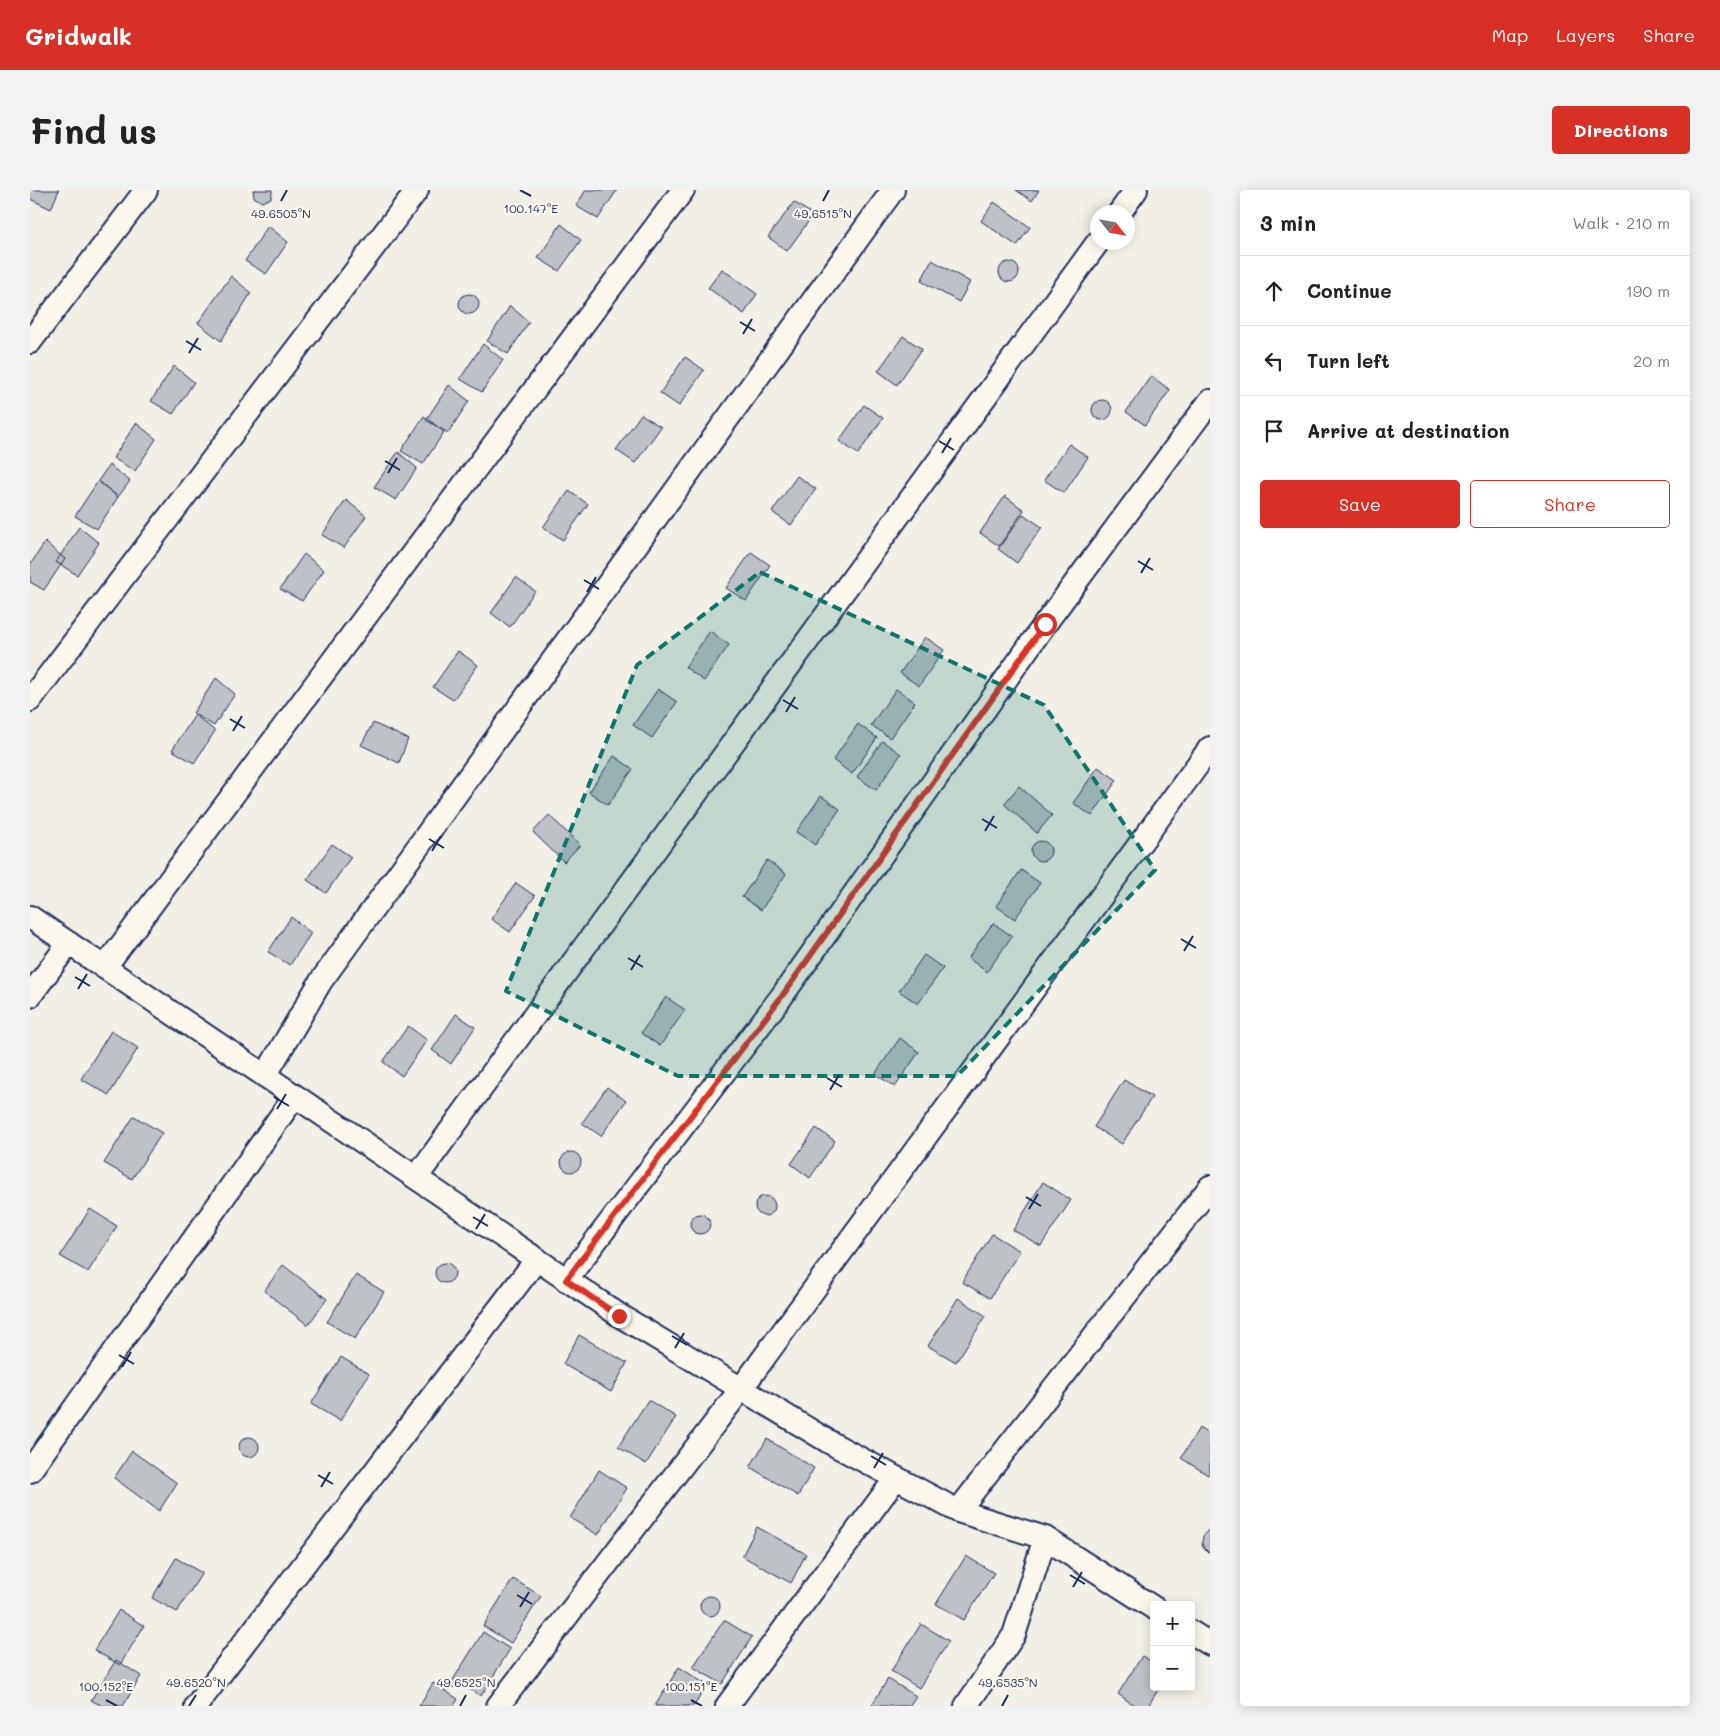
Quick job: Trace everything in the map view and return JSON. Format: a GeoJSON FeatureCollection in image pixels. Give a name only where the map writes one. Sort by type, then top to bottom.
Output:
{"type":"FeatureCollection","features":[{"type":"Feature","properties":{"kind":"street"},"geometry":{"type":"LineString","coordinates":[[30,342],[146,190]]}},
{"type":"Feature","properties":{"kind":"street"},"geometry":{"type":"LineString","coordinates":[[30,700],[417,190]]}},
{"type":"Feature","properties":{"kind":"street"},"geometry":{"type":"LineString","coordinates":[[105,967],[683,190]]}},
{"type":"Feature","properties":{"kind":"street"},"geometry":{"type":"LineString","coordinates":[[264,1076],[321,981],[893,190]]}},
{"type":"Feature","properties":{"kind":"street"},"geometry":{"type":"LineString","coordinates":[[1125,205],[1136,190]]}},
{"type":"Feature","properties":{"kind":"street"},"geometry":{"type":"LineString","coordinates":[[416,1178],[1092,250]]}},
{"type":"Feature","properties":{"kind":"street"},"geometry":{"type":"LineString","coordinates":[[566,1280],[782,996],[1045,624],[1210,401]]}},
{"type":"Feature","properties":{"kind":"street"},"geometry":{"type":"LineString","coordinates":[[498,1706],[741,1389],[1210,748]]}},
{"type":"Feature","properties":{"kind":"street"},"geometry":{"type":"LineString","coordinates":[[30,917],[619,1316],[831,1443],[958,1511],[1045,1538],[1150,1605]]}},
{"type":"Feature","properties":{"kind":"street"},"geometry":{"type":"LineString","coordinates":[[30,996],[69,943]]}},
{"type":"Feature","properties":{"kind":"street"},"geometry":{"type":"LineString","coordinates":[[30,1471],[295,1096]]}},
{"type":"Feature","properties":{"kind":"street"},"geometry":{"type":"LineString","coordinates":[[958,1511],[1210,1187]]}},
{"type":"Feature","properties":{"kind":"street"},"geometry":{"type":"LineString","coordinates":[[196,1706],[536,1259]]}},
{"type":"Feature","properties":{"kind":"street"},"geometry":{"type":"LineString","coordinates":[[728,1706],[896,1478]]}},
{"type":"Feature","properties":{"kind":"street"},"geometry":{"type":"LineString","coordinates":[[966,1706],[1014,1635],[1045,1538]]}},
{"type":"Feature","properties":{"kind":"street"},"geometry":{"type":"LineString","coordinates":[[1195,1635],[1210,1644]]}},
{"type":"Feature","properties":{"kind":"highlighted area"},"geometry":{"type":"Polygon","coordinates":[[[760,572],[1044,705],[1155,870],[957,1076],[678,1076],[506,991],[637,665],[760,572]]]}},
{"type":"Feature","properties":{"kind":"building"},"geometry":{"type":"Polygon","coordinates":[[[30,190],[59,190],[51,209],[30,199],[30,190]]]}},
{"type":"Feature","properties":{"kind":"building"},"geometry":{"type":"Polygon","coordinates":[[[253,190],[272,190],[271,198],[262,202],[254,197],[253,190]]]}},
{"type":"Feature","properties":{"kind":"building"},"geometry":{"type":"Polygon","coordinates":[[[586,190],[617,190],[598,219],[576,206],[586,190]]]}},
{"type":"Feature","properties":{"kind":"building"},"geometry":{"type":"Polygon","coordinates":[[[1016,190],[1039,190],[1032,201],[1016,190]]]}},
{"type":"Feature","properties":{"kind":"building"},"geometry":{"type":"Polygon","coordinates":[[[794,202],[813,215],[787,251],[768,237],[794,202]]]}},
{"type":"Feature","properties":{"kind":"building"},"geometry":{"type":"Polygon","coordinates":[[[994,202],[1030,227],[1017,246],[981,221],[994,202]]]}},
{"type":"Feature","properties":{"kind":"building"},"geometry":{"type":"Polygon","coordinates":[[[561,224],[581,240],[559,271],[538,258],[561,224]]]}},
{"type":"Feature","properties":{"kind":"building"},"geometry":{"type":"Polygon","coordinates":[[[268,226],[288,242],[266,274],[245,261],[268,226]]]}},
{"type":"Feature","properties":{"kind":"building"},"geometry":{"type":"Polygon","coordinates":[[[932,260],[970,282],[959,302],[921,281],[932,260]]]}},
{"type":"Feature","properties":{"kind":"building"},"geometry":{"type":"Polygon","coordinates":[[[1009,262],[1016,265],[1019,272],[1016,279],[1009,282],[1002,279],[999,272],[1002,265],[1009,262]]]}},
{"type":"Feature","properties":{"kind":"building"},"geometry":{"type":"Polygon","coordinates":[[[722,269],[757,294],[744,314],[708,288],[722,269]]]}},
{"type":"Feature","properties":{"kind":"building"},"geometry":{"type":"Polygon","coordinates":[[[231,276],[251,293],[221,341],[198,323],[231,276]]]}},
{"type":"Feature","properties":{"kind":"building"},"geometry":{"type":"Polygon","coordinates":[[[469,294],[476,297],[479,304],[476,311],[469,314],[462,311],[459,304],[462,297],[469,294]]]}},
{"type":"Feature","properties":{"kind":"building"},"geometry":{"type":"Polygon","coordinates":[[[510,306],[529,322],[508,354],[487,341],[510,306]]]}},
{"type":"Feature","properties":{"kind":"building"},"geometry":{"type":"Polygon","coordinates":[[[903,336],[922,349],[897,385],[878,371],[903,336]]]}},
{"type":"Feature","properties":{"kind":"building"},"geometry":{"type":"Polygon","coordinates":[[[483,344],[503,360],[482,392],[460,379],[483,344]]]}},
{"type":"Feature","properties":{"kind":"building"},"geometry":{"type":"Polygon","coordinates":[[[685,357],[704,370],[679,406],[660,393],[685,357]]]}},
{"type":"Feature","properties":{"kind":"building"},"geometry":{"type":"Polygon","coordinates":[[[174,366],[194,382],[173,414],[151,401],[174,366]]]}},
{"type":"Feature","properties":{"kind":"building"},"geometry":{"type":"Polygon","coordinates":[[[1151,376],[1170,390],[1145,425],[1126,412],[1151,376]]]}},
{"type":"Feature","properties":{"kind":"building"},"geometry":{"type":"Polygon","coordinates":[[[449,385],[469,401],[448,433],[426,420],[449,385]]]}},
{"type":"Feature","properties":{"kind":"building"},"geometry":{"type":"Polygon","coordinates":[[[1102,400],[1109,403],[1112,410],[1109,417],[1102,420],[1095,417],[1092,410],[1095,403],[1102,400]]]}},
{"type":"Feature","properties":{"kind":"building"},"geometry":{"type":"Polygon","coordinates":[[[864,405],[883,418],[858,454],[839,441],[864,405]]]}},
{"type":"Feature","properties":{"kind":"building"},"geometry":{"type":"Polygon","coordinates":[[[641,414],[661,427],[635,463],[616,450],[641,414]]]}},
{"type":"Feature","properties":{"kind":"building"},"geometry":{"type":"Polygon","coordinates":[[[424,416],[444,432],[423,464],[401,451],[424,416]]]}},
{"type":"Feature","properties":{"kind":"building"},"geometry":{"type":"Polygon","coordinates":[[[136,423],[156,439],[135,471],[113,458],[136,423]]]}},
{"type":"Feature","properties":{"kind":"building"},"geometry":{"type":"Polygon","coordinates":[[[1069,444],[1088,457],[1064,493],[1044,480],[1069,444]]]}},
{"type":"Feature","properties":{"kind":"building"},"geometry":{"type":"Polygon","coordinates":[[[398,452],[417,468],[396,500],[374,487],[398,452]]]}},
{"type":"Feature","properties":{"kind":"building"},"geometry":{"type":"Polygon","coordinates":[[[109,465],[130,481],[118,497],[98,481],[109,465]]]}},
{"type":"Feature","properties":{"kind":"building"},"geometry":{"type":"Polygon","coordinates":[[[797,476],[816,489],[791,525],[772,512],[797,476]]]}},
{"type":"Feature","properties":{"kind":"building"},"geometry":{"type":"Polygon","coordinates":[[[98,481],[118,497],[97,529],[75,516],[98,481]]]}},
{"type":"Feature","properties":{"kind":"building"},"geometry":{"type":"Polygon","coordinates":[[[569,491],[588,504],[563,540],[543,527],[569,491]]]}},
{"type":"Feature","properties":{"kind":"building"},"geometry":{"type":"Polygon","coordinates":[[[1005,496],[1024,510],[999,546],[980,533],[1005,496]]]}},
{"type":"Feature","properties":{"kind":"building"},"geometry":{"type":"Polygon","coordinates":[[[346,500],[366,516],[344,548],[322,535],[346,500]]]}},
{"type":"Feature","properties":{"kind":"building"},"geometry":{"type":"Polygon","coordinates":[[[1023,514],[1042,527],[1017,563],[998,549],[1023,514]]]}},
{"type":"Feature","properties":{"kind":"building"},"geometry":{"type":"Polygon","coordinates":[[[79,527],[99,543],[77,575],[56,562],[79,527]]]}},
{"type":"Feature","properties":{"kind":"building"},"geometry":{"type":"Polygon","coordinates":[[[45,542],[65,559],[44,590],[30,582],[30,565],[45,542]]]}},
{"type":"Feature","properties":{"kind":"building"},"geometry":{"type":"Polygon","coordinates":[[[751,552],[770,565],[746,601],[726,588],[751,552]]]}},
{"type":"Feature","properties":{"kind":"building"},"geometry":{"type":"Polygon","coordinates":[[[304,554],[324,570],[302,601],[280,589],[304,554]]]}},
{"type":"Feature","properties":{"kind":"building"},"geometry":{"type":"Polygon","coordinates":[[[516,577],[535,591],[510,627],[491,613],[516,577]]]}},
{"type":"Feature","properties":{"kind":"building"},"geometry":{"type":"Polygon","coordinates":[[[710,631],[729,645],[704,681],[685,667],[710,631]]]}},
{"type":"Feature","properties":{"kind":"building"},"geometry":{"type":"Polygon","coordinates":[[[925,637],[944,650],[919,686],[900,673],[925,637]]]}},
{"type":"Feature","properties":{"kind":"building"},"geometry":{"type":"Polygon","coordinates":[[[458,651],[478,665],[453,700],[433,687],[458,651]]]}},
{"type":"Feature","properties":{"kind":"building"},"geometry":{"type":"Polygon","coordinates":[[[216,678],[235,694],[214,726],[193,713],[216,678]]]}},
{"type":"Feature","properties":{"kind":"building"},"geometry":{"type":"Polygon","coordinates":[[[658,689],[677,702],[652,738],[633,725],[658,689]]]}},
{"type":"Feature","properties":{"kind":"building"},"geometry":{"type":"Polygon","coordinates":[[[896,689],[915,702],[890,738],[871,725],[896,689]]]}},
{"type":"Feature","properties":{"kind":"building"},"geometry":{"type":"Polygon","coordinates":[[[195,715],[215,731],[194,763],[172,750],[195,715]]]}},
{"type":"Feature","properties":{"kind":"building"},"geometry":{"type":"Polygon","coordinates":[[[373,723],[408,739],[399,763],[361,745],[373,723]]]}},
{"type":"Feature","properties":{"kind":"building"},"geometry":{"type":"Polygon","coordinates":[[[858,724],[877,738],[852,774],[833,760],[858,724]]]}},
{"type":"Feature","properties":{"kind":"building"},"geometry":{"type":"Polygon","coordinates":[[[882,741],[901,754],[876,790],[857,777],[882,741]]]}},
{"type":"Feature","properties":{"kind":"building"},"geometry":{"type":"Polygon","coordinates":[[[614,756],[633,769],[608,805],[589,792],[614,756]]]}},
{"type":"Feature","properties":{"kind":"building"},"geometry":{"type":"Polygon","coordinates":[[[1098,767],[1117,780],[1092,816],[1073,803],[1098,767]]]}},
{"type":"Feature","properties":{"kind":"building"},"geometry":{"type":"Polygon","coordinates":[[[1019,786],[1052,815],[1037,833],[1004,804],[1019,786]]]}},
{"type":"Feature","properties":{"kind":"building"},"geometry":{"type":"Polygon","coordinates":[[[821,796],[840,809],[815,845],[796,832],[821,796]]]}},
{"type":"Feature","properties":{"kind":"building"},"geometry":{"type":"Polygon","coordinates":[[[549,815],[580,845],[564,862],[533,832],[549,815]]]}},
{"type":"Feature","properties":{"kind":"building"},"geometry":{"type":"Polygon","coordinates":[[[1041,841],[1048,844],[1051,851],[1048,858],[1041,861],[1034,858],[1031,851],[1034,844],[1041,841]]]}},
{"type":"Feature","properties":{"kind":"building"},"geometry":{"type":"Polygon","coordinates":[[[332,844],[351,857],[326,893],[307,880],[332,844]]]}},
{"type":"Feature","properties":{"kind":"building"},"geometry":{"type":"Polygon","coordinates":[[[767,860],[786,874],[761,910],[742,897],[767,860]]]}},
{"type":"Feature","properties":{"kind":"building"},"geometry":{"type":"Polygon","coordinates":[[[1021,870],[1040,883],[1015,919],[996,906],[1021,870]]]}},
{"type":"Feature","properties":{"kind":"building"},"geometry":{"type":"Polygon","coordinates":[[[516,883],[535,896],[510,932],[491,919],[516,883]]]}},
{"type":"Feature","properties":{"kind":"building"},"geometry":{"type":"Polygon","coordinates":[[[291,917],[311,933],[290,965],[268,952],[291,917]]]}},
{"type":"Feature","properties":{"kind":"building"},"geometry":{"type":"Polygon","coordinates":[[[993,923],[1012,936],[987,972],[968,958],[993,923]]]}},
{"type":"Feature","properties":{"kind":"building"},"geometry":{"type":"Polygon","coordinates":[[[924,955],[943,968],[918,1004],[899,991],[924,955]]]}},
{"type":"Feature","properties":{"kind":"building"},"geometry":{"type":"Polygon","coordinates":[[[666,997],[685,1010],[660,1046],[641,1033],[666,997]]]}},
{"type":"Feature","properties":{"kind":"building"},"geometry":{"type":"Polygon","coordinates":[[[456,1014],[475,1027],[451,1064],[432,1050],[456,1014]]]}},
{"type":"Feature","properties":{"kind":"building"},"geometry":{"type":"Polygon","coordinates":[[[408,1026],[427,1040],[402,1076],[383,1062],[408,1026]]]}},
{"type":"Feature","properties":{"kind":"building"},"geometry":{"type":"Polygon","coordinates":[[[111,1031],[138,1048],[109,1095],[81,1079],[111,1031]]]}},
{"type":"Feature","properties":{"kind":"building"},"geometry":{"type":"Polygon","coordinates":[[[900,1038],[919,1052],[895,1087],[875,1074],[900,1038]]]}},
{"type":"Feature","properties":{"kind":"building"},"geometry":{"type":"Polygon","coordinates":[[[1124,1080],[1152,1097],[1122,1144],[1094,1127],[1124,1080]]]}},
{"type":"Feature","properties":{"kind":"building"},"geometry":{"type":"Polygon","coordinates":[[[607,1087],[626,1101],[601,1136],[582,1123],[607,1087]]]}},
{"type":"Feature","properties":{"kind":"building"},"geometry":{"type":"Polygon","coordinates":[[[134,1116],[162,1133],[132,1179],[104,1163],[134,1116]]]}},
{"type":"Feature","properties":{"kind":"building"},"geometry":{"type":"Polygon","coordinates":[[[816,1128],[835,1141],[810,1178],[791,1164],[816,1128]]]}},
{"type":"Feature","properties":{"kind":"building"},"geometry":{"type":"Polygon","coordinates":[[[571,1152],[578,1155],[581,1162],[578,1169],[571,1172],[564,1169],[561,1162],[564,1155],[571,1152]]]}},
{"type":"Feature","properties":{"kind":"building"},"geometry":{"type":"Polygon","coordinates":[[[1043,1182],[1071,1200],[1041,1246],[1013,1230],[1043,1182]]]}},
{"type":"Feature","properties":{"kind":"building"},"geometry":{"type":"Polygon","coordinates":[[[765,1196],[772,1199],[775,1206],[772,1213],[765,1216],[758,1213],[755,1206],[758,1199],[765,1196]]]}},
{"type":"Feature","properties":{"kind":"building"},"geometry":{"type":"Polygon","coordinates":[[[90,1209],[117,1226],[88,1272],[60,1256],[90,1209]]]}},
{"type":"Feature","properties":{"kind":"building"},"geometry":{"type":"Polygon","coordinates":[[[700,1214],[707,1217],[710,1224],[707,1231],[700,1234],[693,1231],[690,1224],[693,1217],[700,1214]]]}},
{"type":"Feature","properties":{"kind":"building"},"geometry":{"type":"Polygon","coordinates":[[[992,1234],[1020,1251],[990,1298],[962,1282],[992,1234]]]}},
{"type":"Feature","properties":{"kind":"building"},"geometry":{"type":"Polygon","coordinates":[[[445,1263],[452,1266],[455,1273],[452,1280],[445,1283],[438,1280],[435,1273],[438,1266],[445,1263]]]}},
{"type":"Feature","properties":{"kind":"building"},"geometry":{"type":"Polygon","coordinates":[[[283,1265],[327,1299],[308,1325],[264,1291],[283,1265]]]}},
{"type":"Feature","properties":{"kind":"building"},"geometry":{"type":"Polygon","coordinates":[[[356,1275],[384,1292],[355,1339],[327,1322],[356,1275]]]}},
{"type":"Feature","properties":{"kind":"building"},"geometry":{"type":"Polygon","coordinates":[[[958,1298],[986,1316],[956,1362],[928,1346],[958,1298]]]}},
{"type":"Feature","properties":{"kind":"building"},"geometry":{"type":"Polygon","coordinates":[[[579,1335],[627,1363],[611,1392],[563,1364],[579,1335]]]}},
{"type":"Feature","properties":{"kind":"building"},"geometry":{"type":"Polygon","coordinates":[[[341,1357],[369,1374],[340,1421],[311,1404],[341,1357]]]}},
{"type":"Feature","properties":{"kind":"building"},"geometry":{"type":"Polygon","coordinates":[[[648,1400],[676,1417],[646,1464],[618,1447],[648,1400]]]}},
{"type":"Feature","properties":{"kind":"building"},"geometry":{"type":"Polygon","coordinates":[[[1199,1428],[1210,1435],[1210,1472],[1208,1475],[1181,1458],[1199,1428]]]}},
{"type":"Feature","properties":{"kind":"building"},"geometry":{"type":"Polygon","coordinates":[[[249,1437],[256,1440],[259,1447],[256,1454],[249,1457],[242,1454],[239,1447],[242,1440],[249,1437]]]}},
{"type":"Feature","properties":{"kind":"building"},"geometry":{"type":"Polygon","coordinates":[[[767,1439],[814,1468],[798,1496],[750,1467],[767,1439]]]}},
{"type":"Feature","properties":{"kind":"building"},"geometry":{"type":"Polygon","coordinates":[[[132,1451],[177,1483],[159,1511],[114,1478],[132,1451]]]}},
{"type":"Feature","properties":{"kind":"building"},"geometry":{"type":"Polygon","coordinates":[[[599,1470],[627,1488],[598,1535],[570,1518],[599,1470]]]}},
{"type":"Feature","properties":{"kind":"building"},"geometry":{"type":"Polygon","coordinates":[[[757,1527],[806,1554],[791,1583],[742,1556],[757,1527]]]}},
{"type":"Feature","properties":{"kind":"building"},"geometry":{"type":"Polygon","coordinates":[[[1209,1529],[1210,1554],[1202,1544],[1203,1536],[1209,1529]]]}},
{"type":"Feature","properties":{"kind":"building"},"geometry":{"type":"Polygon","coordinates":[[[966,1556],[994,1573],[964,1620],[936,1604],[966,1556]]]}},
{"type":"Feature","properties":{"kind":"building"},"geometry":{"type":"Polygon","coordinates":[[[176,1558],[202,1573],[177,1612],[152,1598],[176,1558]]]}},
{"type":"Feature","properties":{"kind":"building"},"geometry":{"type":"Polygon","coordinates":[[[513,1579],[541,1596],[511,1643],[483,1626],[513,1579]]]}},
{"type":"Feature","properties":{"kind":"building"},"geometry":{"type":"Polygon","coordinates":[[[710,1596],[717,1599],[720,1606],[717,1613],[710,1616],[703,1613],[700,1606],[703,1599],[710,1596]]]}},
{"type":"Feature","properties":{"kind":"building"},"geometry":{"type":"Polygon","coordinates":[[[119,1610],[144,1626],[120,1665],[94,1650],[119,1610]]]}},
{"type":"Feature","properties":{"kind":"building"},"geometry":{"type":"Polygon","coordinates":[[[724,1620],[752,1637],[722,1684],[693,1667],[724,1620]]]}},
{"type":"Feature","properties":{"kind":"building"},"geometry":{"type":"Polygon","coordinates":[[[921,1624],[949,1641],[919,1688],[891,1671],[921,1624]]]}},
{"type":"Feature","properties":{"kind":"building"},"geometry":{"type":"Polygon","coordinates":[[[483,1632],[510,1649],[481,1696],[453,1680],[483,1632]]]}},
{"type":"Feature","properties":{"kind":"building"},"geometry":{"type":"Polygon","coordinates":[[[1142,1656],[1150,1661],[1150,1691],[1157,1691],[1148,1706],[1135,1706],[1118,1694],[1142,1656]]]}},
{"type":"Feature","properties":{"kind":"building"},"geometry":{"type":"Polygon","coordinates":[[[116,1660],[141,1676],[123,1706],[102,1706],[91,1700],[116,1660]]]}},
{"type":"Feature","properties":{"kind":"building"},"geometry":{"type":"Polygon","coordinates":[[[679,1667],[707,1685],[694,1706],[655,1706],[679,1667]]]}},
{"type":"Feature","properties":{"kind":"building"},"geometry":{"type":"Polygon","coordinates":[[[888,1679],[916,1696],[909,1706],[871,1706],[888,1679]]]}},
{"type":"Feature","properties":{"kind":"building"},"geometry":{"type":"Polygon","coordinates":[[[433,1683],[458,1699],[454,1706],[419,1706],[433,1683]]]}},
{"type":"Feature","properties":{"kind":"route"},"geometry":{"type":"LineString","coordinates":[[619,1316],[566,1280],[782,996],[1045,624]]}}]}
